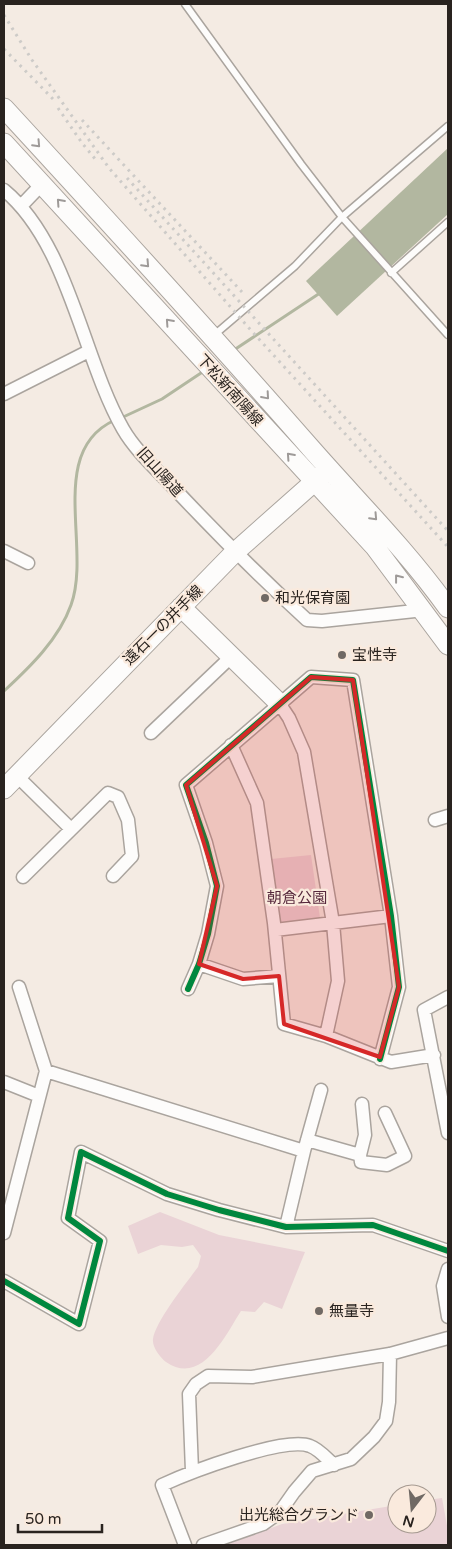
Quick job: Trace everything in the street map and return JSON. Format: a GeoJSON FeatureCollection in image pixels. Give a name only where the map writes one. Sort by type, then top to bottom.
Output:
{"type":"FeatureCollection","features":[{"type":"Feature","properties":{"kind":"main road","name":"下松新南陽線"},"geometry":{"type":"LineString","coordinates":[[4,108],[223,347],[330,470],[398,543],[448,608]]}},
{"type":"Feature","properties":{"kind":"main road","name":"下松新南陽線"},"geometry":{"type":"LineString","coordinates":[[4,143],[313,482],[375,547],[424,610],[448,645]]}},
{"type":"Feature","properties":{"kind":"main road","name":"遠石一の井手線"},"geometry":{"type":"LineString","coordinates":[[4,789],[234,553],[313,482],[330,470]]}},
{"type":"Feature","properties":{"kind":"main road"},"geometry":{"type":"LineString","coordinates":[[182,607],[279,703]]}},
{"type":"Feature","properties":{"kind":"street"},"geometry":{"type":"LineString","coordinates":[[21,206],[42,183]]}},
{"type":"Feature","properties":{"kind":"street","name":"旧山陽道"},"geometry":{"type":"LineString","coordinates":[[4,190],[21,206],[50,253],[124,431],[234,553],[307,620],[322,621],[424,610]]}},
{"type":"Feature","properties":{"kind":"street"},"geometry":{"type":"LineString","coordinates":[[4,394],[89,350]]}},
{"type":"Feature","properties":{"kind":"street"},"geometry":{"type":"LineString","coordinates":[[4,551],[28,563]]}},
{"type":"Feature","properties":{"kind":"street"},"geometry":{"type":"LineString","coordinates":[[151,733],[232,656]]}},
{"type":"Feature","properties":{"kind":"street"},"geometry":{"type":"LineString","coordinates":[[188,989],[199,964],[217,886],[206,843],[186,785],[310,677],[353,680],[391,916],[399,987],[380,1058]]}},
{"type":"Feature","properties":{"kind":"street"},"geometry":{"type":"LineString","coordinates":[[279,703],[289,718],[304,752],[334,923],[338,981],[326,1036]]}},
{"type":"Feature","properties":{"kind":"street"},"geometry":{"type":"LineString","coordinates":[[231,746],[257,803],[275,930],[284,1024],[326,1036],[391,1062],[434,1055]]}},
{"type":"Feature","properties":{"kind":"street"},"geometry":{"type":"LineString","coordinates":[[17,776],[71,829]]}},
{"type":"Feature","properties":{"kind":"street"},"geometry":{"type":"LineString","coordinates":[[23,877],[108,793],[118,797],[128,820],[132,856],[113,876]]}},
{"type":"Feature","properties":{"kind":"street"},"geometry":{"type":"LineString","coordinates":[[435,820],[448,816]]}},
{"type":"Feature","properties":{"kind":"street"},"geometry":{"type":"LineString","coordinates":[[275,930],[391,916]]}},
{"type":"Feature","properties":{"kind":"street"},"geometry":{"type":"LineString","coordinates":[[199,964],[243,979],[279,976]]}},
{"type":"Feature","properties":{"kind":"street"},"geometry":{"type":"LineString","coordinates":[[4,1233],[46,1070],[20,987]]}},
{"type":"Feature","properties":{"kind":"street"},"geometry":{"type":"LineString","coordinates":[[448,997],[424,1010],[448,1133]]}},
{"type":"Feature","properties":{"kind":"street"},"geometry":{"type":"LineString","coordinates":[[46,1070],[306,1146],[360,1155]]}},
{"type":"Feature","properties":{"kind":"street"},"geometry":{"type":"LineString","coordinates":[[4,1082],[39,1096]]}},
{"type":"Feature","properties":{"kind":"street"},"geometry":{"type":"LineString","coordinates":[[286,1227],[321,1090]]}},
{"type":"Feature","properties":{"kind":"street"},"geometry":{"type":"LineString","coordinates":[[362,1104],[365,1135],[360,1155],[361,1162],[387,1165],[405,1156],[385,1113]]}},
{"type":"Feature","properties":{"kind":"street"},"geometry":{"type":"LineString","coordinates":[[4,1281],[79,1324],[100,1241],[68,1218],[81,1152],[167,1194],[286,1227],[373,1224],[448,1251]]}},
{"type":"Feature","properties":{"kind":"street"},"geometry":{"type":"LineString","coordinates":[[448,1269],[446,1286],[448,1317]]}},
{"type":"Feature","properties":{"kind":"street"},"geometry":{"type":"LineString","coordinates":[[192,1471],[189,1394],[196,1384],[208,1376],[252,1377],[390,1354],[448,1338]]}},
{"type":"Feature","properties":{"kind":"street"},"geometry":{"type":"LineString","coordinates":[[203,1545],[263,1524],[280,1512],[312,1471],[351,1459],[374,1437],[386,1421],[389,1402],[390,1354]]}},
{"type":"Feature","properties":{"kind":"street"},"geometry":{"type":"LineString","coordinates":[[185,1545],[162,1486],[192,1471],[246,1454],[300,1444],[312,1446],[334,1465]]}},
{"type":"Feature","properties":{"kind":"lane"},"geometry":{"type":"LineString","coordinates":[[185,4],[342,218],[448,335]]}},
{"type":"Feature","properties":{"kind":"lane"},"geometry":{"type":"LineString","coordinates":[[223,347],[295,266],[342,218],[448,126]]}},
{"type":"Feature","properties":{"kind":"lane"},"geometry":{"type":"LineString","coordinates":[[391,273],[448,222]]}},
{"type":"Feature","properties":{"kind":"highlighted area"},"geometry":{"type":"Polygon","coordinates":[[[311,677],[353,680],[399,987],[380,1057],[284,1024],[279,976],[243,979],[199,964],[217,886],[186,785],[311,677]]]}},
{"type":"Feature","properties":{"kind":"green space","name":"朝倉公園"},"geometry":{"type":"Polygon","coordinates":[[[311,855],[320,918],[279,923],[271,859],[311,855]]]}},
{"type":"Feature","properties":{"kind":"green space"},"geometry":{"type":"Polygon","coordinates":[[[160,1212],[219,1235],[305,1252],[282,1309],[264,1302],[255,1312],[241,1311],[211,1355],[202,1363],[191,1368],[179,1368],[166,1362],[155,1348],[153,1339],[165,1313],[198,1267],[201,1256],[193,1245],[182,1247],[161,1245],[138,1254],[128,1226],[160,1212]]]}},
{"type":"Feature","properties":{"kind":"green space","name":"出光総合グランド"},"geometry":{"type":"Polygon","coordinates":[[[442,1498],[448,1531],[448,1545],[226,1545],[282,1524],[387,1507],[387,1534],[437,1534],[437,1499],[442,1498]]]}},
{"type":"Feature","properties":{"kind":"shaded area"},"geometry":{"type":"Polygon","coordinates":[[[448,148],[448,214],[337,316],[306,281],[448,148]]]}},
{"type":"Feature","properties":{"kind":"waterway"},"geometry":{"type":"LineString","coordinates":[[234,350],[320,293]]}},
{"type":"Feature","properties":{"kind":"waterway"},"geometry":{"type":"LineString","coordinates":[[121,418],[162,399],[204,371]]}},
{"type":"Feature","properties":{"kind":"waterway"},"geometry":{"type":"LineString","coordinates":[[4,691],[43,652],[59,629],[71,605],[76,582],[76,477],[82,454],[94,435],[115,420]]}},
{"type":"Feature","properties":{"kind":"railway"},"geometry":{"type":"LineString","coordinates":[[4,15],[32,60],[109,168],[248,327],[448,547]]}},
{"type":"Feature","properties":{"kind":"railway"},"geometry":{"type":"LineString","coordinates":[[4,49],[53,99]]}},
{"type":"Feature","properties":{"kind":"railway"},"geometry":{"type":"LineString","coordinates":[[58,108],[96,160]]}},
{"type":"Feature","properties":{"kind":"railway"},"geometry":{"type":"LineString","coordinates":[[82,120],[242,292]]}},
{"type":"Feature","properties":{"kind":"railway"},"geometry":{"type":"LineString","coordinates":[[127,178],[448,531]]}},
{"type":"Feature","properties":{"kind":"cycle path"},"geometry":{"type":"LineString","coordinates":[[188,989],[199,964],[208,934],[217,886],[206,843],[186,785],[311,677],[353,680],[391,916],[399,987],[380,1059]]}},
{"type":"Feature","properties":{"kind":"cycle path"},"geometry":{"type":"LineString","coordinates":[[4,1281],[79,1324],[100,1241],[68,1218],[81,1152],[167,1194],[219,1210],[286,1227],[373,1225],[448,1251]]}},
{"type":"Feature","properties":{"kind":"place","name":"和光保育園"},"geometry":{"type":"Point","coordinates":[265,598]}},
{"type":"Feature","properties":{"kind":"place","name":"宝性寺"},"geometry":{"type":"Point","coordinates":[342,655]}},
{"type":"Feature","properties":{"kind":"place","name":"無量寺"},"geometry":{"type":"Point","coordinates":[319,1311]}},
{"type":"Feature","properties":{"kind":"place","name":"出光総合グランド"},"geometry":{"type":"Point","coordinates":[369,1515]}}]}
